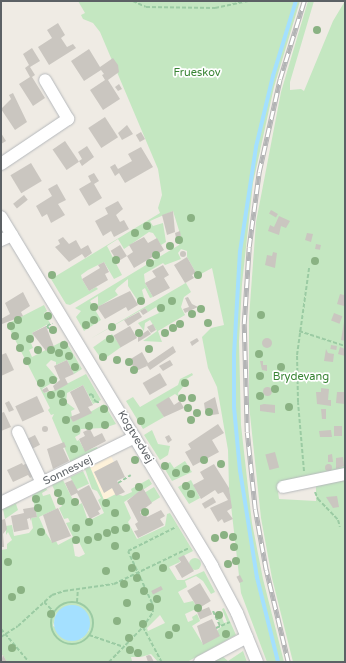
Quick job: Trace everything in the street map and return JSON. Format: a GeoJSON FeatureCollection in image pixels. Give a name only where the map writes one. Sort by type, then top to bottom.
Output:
{"type":"FeatureCollection","features":[{"type":"Feature","properties":{"kind":"street"},"geometry":{"type":"LineString","coordinates":[[1,164],[68,119],[44,80]]}},
{"type":"Feature","properties":{"kind":"street","name":"Kogtvedvej"},"geometry":{"type":"LineString","coordinates":[[1,217],[6,237],[135,437],[199,543],[232,603],[257,662]]}},
{"type":"Feature","properties":{"kind":"street"},"geometry":{"type":"LineString","coordinates":[[18,432],[42,483]]}},
{"type":"Feature","properties":{"kind":"street","name":"Sonnesvej"},"geometry":{"type":"LineString","coordinates":[[1,504],[135,437]]}},
{"type":"Feature","properties":{"kind":"street"},"geometry":{"type":"LineString","coordinates":[[283,488],[345,474]]}},
{"type":"Feature","properties":{"kind":"street"},"geometry":{"type":"LineString","coordinates":[[200,662],[247,637]]}},
{"type":"Feature","properties":{"kind":"path"},"geometry":{"type":"LineString","coordinates":[[133,1],[146,7],[215,8],[249,1]]}},
{"type":"Feature","properties":{"kind":"path"},"geometry":{"type":"LineString","coordinates":[[305,482],[298,402],[299,331],[309,268]]}},
{"type":"Feature","properties":{"kind":"path"},"geometry":{"type":"LineString","coordinates":[[49,329],[47,326],[52,323]]}},
{"type":"Feature","properties":{"kind":"path"},"geometry":{"type":"LineString","coordinates":[[299,331],[345,346]]}},
{"type":"Feature","properties":{"kind":"path"},"geometry":{"type":"LineString","coordinates":[[89,395],[92,394],[98,402]]}},
{"type":"Feature","properties":{"kind":"path"},"geometry":{"type":"LineString","coordinates":[[118,483],[131,475]]}},
{"type":"Feature","properties":{"kind":"path"},"geometry":{"type":"LineString","coordinates":[[320,501],[334,515],[340,528]]}},
{"type":"Feature","properties":{"kind":"path"},"geometry":{"type":"LineString","coordinates":[[109,662],[143,627],[151,616],[153,607],[128,551],[186,522]]}},
{"type":"Feature","properties":{"kind":"path"},"geometry":{"type":"LineString","coordinates":[[1,637],[52,595],[78,589],[114,584],[199,543]]}},
{"type":"Feature","properties":{"kind":"path"},"geometry":{"type":"LineString","coordinates":[[76,602],[78,589]]}},
{"type":"Feature","properties":{"kind":"path"},"geometry":{"type":"LineString","coordinates":[[44,602],[54,612]]}},
{"type":"Feature","properties":{"kind":"path"},"geometry":{"type":"LineString","coordinates":[[76,602],[87,608],[92,618],[89,635],[79,643],[66,644],[60,641],[52,631],[54,612],[64,604],[76,602]]}},
{"type":"Feature","properties":{"kind":"path"},"geometry":{"type":"LineString","coordinates":[[213,611],[220,626]]}},
{"type":"Feature","properties":{"kind":"path"},"geometry":{"type":"LineString","coordinates":[[216,628],[227,623]]}},
{"type":"Feature","properties":{"kind":"path"},"geometry":{"type":"LineString","coordinates":[[143,627],[162,662]]}},
{"type":"Feature","properties":{"kind":"path"},"geometry":{"type":"LineString","coordinates":[[1,629],[29,662]]}},
{"type":"Feature","properties":{"kind":"path"},"geometry":{"type":"LineString","coordinates":[[89,635],[124,647]]}},
{"type":"Feature","properties":{"kind":"shaded area"},"geometry":{"type":"Polygon","coordinates":[[[111,456],[114,462],[94,472],[104,492],[112,488],[116,494],[104,500],[90,467],[111,456]]]}},
{"type":"Feature","properties":{"kind":"green space","name":"Frueskov"},"geometry":{"type":"Polygon","coordinates":[[[78,1],[300,1],[274,87],[253,183],[242,284],[239,342],[241,425],[252,523],[263,579],[284,662],[267,662],[241,593],[229,488],[228,450],[217,387],[208,368],[202,337],[211,328],[224,325],[212,268],[201,274],[196,273],[187,257],[187,251],[181,249],[178,253],[181,259],[165,265],[163,263],[144,274],[145,283],[153,297],[150,298],[145,288],[142,290],[145,301],[140,304],[128,286],[128,279],[115,291],[118,295],[98,307],[98,296],[90,301],[101,320],[84,331],[76,317],[81,311],[75,308],[179,245],[181,237],[173,211],[150,221],[153,226],[163,223],[166,242],[161,245],[153,233],[149,232],[124,249],[118,239],[107,246],[122,275],[114,279],[104,262],[88,270],[81,275],[82,279],[89,291],[96,287],[98,289],[70,305],[66,304],[51,279],[160,213],[158,208],[162,195],[158,169],[100,32],[93,23],[83,19],[81,15],[85,13],[78,1]]]}},
{"type":"Feature","properties":{"kind":"green space","name":"Brydevang"},"geometry":{"type":"Polygon","coordinates":[[[308,1],[314,1],[290,82],[290,90],[301,89],[304,91],[333,21],[345,1],[345,662],[293,662],[272,578],[261,518],[249,405],[249,318],[256,222],[281,92],[308,1]],[[316,484],[278,492],[279,499],[316,501],[316,484]]]}},
{"type":"Feature","properties":{"kind":"green space"},"geometry":{"type":"Polygon","coordinates":[[[189,281],[186,283],[191,292],[184,297],[181,307],[185,315],[158,331],[162,342],[143,341],[157,331],[150,320],[145,323],[144,331],[138,323],[159,313],[156,307],[148,312],[145,308],[90,339],[189,281]]]}},
{"type":"Feature","properties":{"kind":"green space"},"geometry":{"type":"Polygon","coordinates":[[[44,305],[47,311],[44,313],[50,323],[32,333],[34,336],[29,338],[33,348],[29,350],[32,357],[65,340],[82,369],[74,374],[67,360],[56,365],[56,362],[51,360],[46,365],[58,379],[42,389],[44,393],[55,390],[86,374],[101,400],[93,404],[83,385],[67,393],[66,402],[75,409],[71,411],[73,422],[104,404],[116,424],[104,428],[81,429],[80,434],[75,437],[77,441],[79,440],[85,451],[97,447],[98,450],[71,463],[52,418],[54,414],[51,415],[48,410],[50,408],[7,324],[44,305]]]}},
{"type":"Feature","properties":{"kind":"green space"},"geometry":{"type":"Polygon","coordinates":[[[112,334],[121,347],[102,360],[93,347],[112,334]]]}},
{"type":"Feature","properties":{"kind":"green space"},"geometry":{"type":"Polygon","coordinates":[[[192,373],[193,375],[183,381],[183,387],[178,393],[179,397],[175,394],[157,405],[164,417],[143,429],[126,401],[133,397],[140,407],[178,385],[180,379],[192,373]]]}},
{"type":"Feature","properties":{"kind":"green space"},"geometry":{"type":"Polygon","coordinates":[[[152,430],[158,444],[170,446],[168,455],[160,460],[144,435],[152,430]]]}},
{"type":"Feature","properties":{"kind":"green space"},"geometry":{"type":"Polygon","coordinates":[[[185,461],[192,472],[172,481],[163,466],[170,462],[174,468],[185,461]]]}},
{"type":"Feature","properties":{"kind":"green space"},"geometry":{"type":"Polygon","coordinates":[[[90,467],[104,500],[116,494],[123,496],[132,492],[131,489],[149,479],[152,484],[124,502],[131,518],[128,522],[137,539],[165,526],[167,514],[170,513],[193,551],[179,558],[180,562],[169,567],[177,580],[184,580],[204,571],[215,592],[211,594],[203,581],[196,576],[185,581],[187,587],[178,592],[184,603],[193,601],[197,607],[202,606],[185,614],[188,622],[193,620],[192,617],[197,614],[200,621],[192,626],[203,644],[221,627],[215,614],[220,612],[224,623],[227,622],[222,609],[224,608],[236,635],[187,662],[158,662],[151,654],[141,657],[131,657],[132,661],[129,662],[7,662],[3,655],[1,656],[1,550],[7,549],[7,544],[12,540],[8,532],[6,535],[6,526],[12,525],[14,536],[29,533],[33,528],[31,518],[37,517],[32,495],[46,488],[49,493],[47,490],[42,493],[43,496],[50,494],[56,509],[39,517],[46,533],[52,542],[56,541],[58,545],[73,537],[66,523],[70,522],[68,518],[64,519],[59,508],[62,506],[52,485],[63,480],[76,506],[82,503],[88,521],[104,513],[98,500],[101,498],[97,491],[92,489],[85,469],[90,467]],[[79,542],[73,544],[75,556],[79,557],[85,554],[79,542]],[[70,605],[56,614],[53,626],[81,639],[89,630],[70,605]],[[160,615],[147,628],[148,631],[165,623],[160,615]]]}},
{"type":"Feature","properties":{"kind":"green space"},"geometry":{"type":"Polygon","coordinates":[[[83,471],[89,484],[76,490],[70,477],[83,471]]]}},
{"type":"Feature","properties":{"kind":"green space"},"geometry":{"type":"Polygon","coordinates":[[[191,480],[200,498],[189,504],[178,487],[191,480]]]}},
{"type":"Feature","properties":{"kind":"green space"},"geometry":{"type":"Polygon","coordinates":[[[154,487],[160,497],[151,503],[145,493],[154,487]]]}},
{"type":"Feature","properties":{"kind":"green space"},"geometry":{"type":"Polygon","coordinates":[[[21,501],[16,504],[18,510],[5,519],[3,509],[21,501]]]}},
{"type":"Feature","properties":{"kind":"green space"},"geometry":{"type":"Polygon","coordinates":[[[195,558],[199,560],[201,564],[199,568],[195,570],[191,568],[189,564],[191,560],[195,558]]]}},
{"type":"Feature","properties":{"kind":"green space"},"geometry":{"type":"Polygon","coordinates":[[[243,651],[247,662],[210,662],[222,656],[228,661],[243,651]]]}},
{"type":"Feature","properties":{"kind":"water"},"geometry":{"type":"Polygon","coordinates":[[[76,605],[85,610],[89,616],[89,630],[85,636],[76,641],[68,641],[59,636],[55,630],[54,619],[59,610],[65,606],[76,605]]]}},
{"type":"Feature","properties":{"kind":"building"},"geometry":{"type":"Polygon","coordinates":[[[58,23],[65,35],[61,38],[67,47],[73,44],[76,48],[49,65],[38,47],[52,38],[47,30],[58,23]]]}},
{"type":"Feature","properties":{"kind":"building"},"geometry":{"type":"Polygon","coordinates":[[[32,48],[40,61],[30,67],[35,75],[32,77],[45,98],[33,106],[19,84],[30,77],[25,68],[29,65],[23,54],[32,48]]]}},
{"type":"Feature","properties":{"kind":"building"},"geometry":{"type":"Polygon","coordinates":[[[89,49],[100,67],[113,58],[118,65],[119,72],[108,80],[120,99],[103,110],[90,90],[105,80],[102,75],[104,74],[101,70],[84,81],[71,61],[89,49]]]}},
{"type":"Feature","properties":{"kind":"building"},"geometry":{"type":"Polygon","coordinates":[[[119,84],[122,89],[118,91],[115,87],[119,84]]]}},
{"type":"Feature","properties":{"kind":"building"},"geometry":{"type":"Polygon","coordinates":[[[13,93],[27,122],[15,130],[1,109],[11,99],[9,95],[13,93]]]}},
{"type":"Feature","properties":{"kind":"building"},"geometry":{"type":"Polygon","coordinates":[[[105,117],[118,137],[101,148],[88,128],[105,117]]]}},
{"type":"Feature","properties":{"kind":"building"},"geometry":{"type":"Polygon","coordinates":[[[127,125],[133,134],[122,140],[118,133],[127,125]]]}},
{"type":"Feature","properties":{"kind":"building"},"geometry":{"type":"Polygon","coordinates":[[[141,132],[145,139],[140,142],[136,135],[141,132]]]}},
{"type":"Feature","properties":{"kind":"building"},"geometry":{"type":"Polygon","coordinates":[[[1,133],[6,141],[1,144],[1,133]]]}},
{"type":"Feature","properties":{"kind":"building"},"geometry":{"type":"Polygon","coordinates":[[[65,141],[79,162],[67,170],[53,149],[65,141]]]}},
{"type":"Feature","properties":{"kind":"building"},"geometry":{"type":"Polygon","coordinates":[[[87,146],[94,157],[82,166],[79,161],[82,159],[78,152],[87,146]]]}},
{"type":"Feature","properties":{"kind":"building"},"geometry":{"type":"Polygon","coordinates":[[[141,147],[153,167],[125,183],[119,173],[115,176],[110,167],[115,164],[118,169],[132,161],[128,154],[141,147]]]}},
{"type":"Feature","properties":{"kind":"building"},"geometry":{"type":"Polygon","coordinates":[[[31,163],[42,181],[21,193],[10,175],[31,163]]]}},
{"type":"Feature","properties":{"kind":"building"},"geometry":{"type":"Polygon","coordinates":[[[94,173],[99,181],[94,184],[102,198],[89,206],[79,189],[91,182],[88,176],[94,173]]]}},
{"type":"Feature","properties":{"kind":"building"},"geometry":{"type":"Polygon","coordinates":[[[57,184],[66,200],[58,204],[65,215],[51,223],[47,214],[42,217],[36,206],[52,196],[48,189],[57,184]]]}},
{"type":"Feature","properties":{"kind":"building"},"geometry":{"type":"Polygon","coordinates":[[[24,195],[28,200],[17,208],[13,204],[24,195]]]}},
{"type":"Feature","properties":{"kind":"building"},"geometry":{"type":"Polygon","coordinates":[[[118,201],[123,209],[116,215],[120,222],[124,220],[129,229],[114,237],[111,231],[103,236],[95,221],[108,214],[105,208],[118,201]]]}},
{"type":"Feature","properties":{"kind":"building"},"geometry":{"type":"Polygon","coordinates":[[[271,210],[278,214],[276,217],[269,213],[271,210]]]}},
{"type":"Feature","properties":{"kind":"building"},"geometry":{"type":"Polygon","coordinates":[[[173,211],[175,232],[167,235],[162,215],[173,211]]]}},
{"type":"Feature","properties":{"kind":"building"},"geometry":{"type":"Polygon","coordinates":[[[279,216],[290,221],[286,228],[281,226],[279,235],[268,231],[270,225],[274,227],[279,216]]]}},
{"type":"Feature","properties":{"kind":"building"},"geometry":{"type":"Polygon","coordinates":[[[180,231],[181,237],[176,238],[175,233],[180,231]]]}},
{"type":"Feature","properties":{"kind":"building"},"geometry":{"type":"Polygon","coordinates":[[[307,233],[313,234],[311,242],[305,240],[307,233]]]}},
{"type":"Feature","properties":{"kind":"building"},"geometry":{"type":"Polygon","coordinates":[[[63,237],[69,244],[76,240],[81,249],[88,245],[92,253],[85,258],[82,254],[69,262],[55,247],[60,244],[58,240],[63,237]]]}},
{"type":"Feature","properties":{"kind":"building"},"geometry":{"type":"Polygon","coordinates":[[[144,237],[148,243],[157,238],[164,250],[134,268],[127,256],[133,252],[129,245],[144,237]]]}},
{"type":"Feature","properties":{"kind":"building"},"geometry":{"type":"Polygon","coordinates":[[[316,244],[321,245],[320,250],[315,249],[316,244]]]}},
{"type":"Feature","properties":{"kind":"building"},"geometry":{"type":"Polygon","coordinates":[[[120,245],[127,256],[118,262],[111,251],[120,245]]]}},
{"type":"Feature","properties":{"kind":"building"},"geometry":{"type":"Polygon","coordinates":[[[183,251],[186,254],[183,257],[180,254],[183,251]]]}},
{"type":"Feature","properties":{"kind":"building"},"geometry":{"type":"Polygon","coordinates":[[[273,252],[277,253],[275,268],[265,265],[267,255],[272,256],[273,252]]]}},
{"type":"Feature","properties":{"kind":"building"},"geometry":{"type":"Polygon","coordinates":[[[187,257],[196,273],[192,275],[194,278],[185,283],[174,265],[187,257]]]}},
{"type":"Feature","properties":{"kind":"building"},"geometry":{"type":"Polygon","coordinates":[[[104,262],[109,272],[105,274],[108,280],[89,291],[82,279],[100,268],[98,265],[104,262]]]}},
{"type":"Feature","properties":{"kind":"building"},"geometry":{"type":"Polygon","coordinates":[[[163,265],[169,275],[164,278],[170,288],[153,297],[145,283],[156,277],[152,271],[163,265]]]}},
{"type":"Feature","properties":{"kind":"building"},"geometry":{"type":"Polygon","coordinates":[[[130,291],[138,305],[128,311],[126,307],[105,319],[97,307],[130,291]]]}},
{"type":"Feature","properties":{"kind":"building"},"geometry":{"type":"Polygon","coordinates":[[[345,291],[344,306],[337,304],[340,294],[344,295],[345,291]]]}},
{"type":"Feature","properties":{"kind":"building"},"geometry":{"type":"Polygon","coordinates":[[[23,292],[30,306],[21,312],[23,316],[2,324],[1,319],[10,314],[5,303],[23,292]]]}},
{"type":"Feature","properties":{"kind":"building"},"geometry":{"type":"Polygon","coordinates":[[[188,297],[192,304],[198,307],[185,313],[183,309],[189,307],[185,298],[188,297]]]}},
{"type":"Feature","properties":{"kind":"building"},"geometry":{"type":"Polygon","coordinates":[[[145,308],[148,312],[143,315],[140,311],[145,308]]]}},
{"type":"Feature","properties":{"kind":"building"},"geometry":{"type":"Polygon","coordinates":[[[139,312],[142,317],[128,326],[124,320],[139,312]]]}},
{"type":"Feature","properties":{"kind":"building"},"geometry":{"type":"Polygon","coordinates":[[[334,313],[342,316],[340,324],[331,320],[334,313]]]}},
{"type":"Feature","properties":{"kind":"building"},"geometry":{"type":"Polygon","coordinates":[[[345,322],[345,341],[341,340],[345,322]]]}},
{"type":"Feature","properties":{"kind":"building"},"geometry":{"type":"Polygon","coordinates":[[[153,324],[156,330],[151,333],[147,327],[153,324]]]}},
{"type":"Feature","properties":{"kind":"building"},"geometry":{"type":"Polygon","coordinates":[[[46,326],[54,347],[46,351],[32,333],[46,326]]]}},
{"type":"Feature","properties":{"kind":"building"},"geometry":{"type":"Polygon","coordinates":[[[130,326],[137,338],[121,348],[114,336],[130,326]]]}},
{"type":"Feature","properties":{"kind":"building"},"geometry":{"type":"Polygon","coordinates":[[[148,330],[151,334],[138,342],[138,337],[148,330]]]}},
{"type":"Feature","properties":{"kind":"building"},"geometry":{"type":"Polygon","coordinates":[[[197,338],[199,341],[192,346],[190,342],[197,338]]]}},
{"type":"Feature","properties":{"kind":"building"},"geometry":{"type":"Polygon","coordinates":[[[265,338],[269,338],[271,339],[271,347],[265,348],[262,345],[262,341],[265,338]]]}},
{"type":"Feature","properties":{"kind":"building"},"geometry":{"type":"Polygon","coordinates":[[[331,345],[337,346],[336,350],[330,349],[331,345]]]}},
{"type":"Feature","properties":{"kind":"building"},"geometry":{"type":"Polygon","coordinates":[[[173,346],[176,352],[150,370],[146,364],[147,366],[136,371],[129,360],[142,352],[148,363],[173,346]]]}},
{"type":"Feature","properties":{"kind":"building"},"geometry":{"type":"Polygon","coordinates":[[[340,347],[345,349],[345,356],[338,354],[340,347]]]}},
{"type":"Feature","properties":{"kind":"building"},"geometry":{"type":"Polygon","coordinates":[[[326,349],[328,353],[334,354],[333,362],[324,361],[326,349]]]}},
{"type":"Feature","properties":{"kind":"building"},"geometry":{"type":"Polygon","coordinates":[[[6,353],[14,370],[1,376],[1,355],[6,353]]]}},
{"type":"Feature","properties":{"kind":"building"},"geometry":{"type":"Polygon","coordinates":[[[67,360],[74,374],[65,378],[68,384],[55,391],[53,386],[60,380],[54,366],[67,360]]]}},
{"type":"Feature","properties":{"kind":"building"},"geometry":{"type":"Polygon","coordinates":[[[170,360],[173,365],[163,371],[159,366],[170,360]]]}},
{"type":"Feature","properties":{"kind":"building"},"geometry":{"type":"Polygon","coordinates":[[[260,361],[263,361],[263,365],[267,365],[267,371],[262,370],[260,361]]]}},
{"type":"Feature","properties":{"kind":"building"},"geometry":{"type":"Polygon","coordinates":[[[307,372],[313,373],[312,378],[306,377],[307,372]]]}},
{"type":"Feature","properties":{"kind":"building"},"geometry":{"type":"Polygon","coordinates":[[[160,373],[167,385],[150,395],[143,383],[160,373]]]}},
{"type":"Feature","properties":{"kind":"building"},"geometry":{"type":"Polygon","coordinates":[[[83,385],[93,405],[88,407],[92,413],[73,422],[70,417],[80,413],[70,392],[83,385]]]}},
{"type":"Feature","properties":{"kind":"building"},"geometry":{"type":"Polygon","coordinates":[[[267,386],[272,391],[267,396],[262,391],[267,386]]]}},
{"type":"Feature","properties":{"kind":"building"},"geometry":{"type":"Polygon","coordinates":[[[47,387],[49,391],[44,393],[42,390],[47,387]]]}},
{"type":"Feature","properties":{"kind":"building"},"geometry":{"type":"Polygon","coordinates":[[[321,388],[329,389],[328,400],[331,400],[331,406],[317,404],[316,392],[321,392],[321,388]]]}},
{"type":"Feature","properties":{"kind":"building"},"geometry":{"type":"Polygon","coordinates":[[[337,392],[345,392],[345,404],[336,403],[337,392]]]}},
{"type":"Feature","properties":{"kind":"building"},"geometry":{"type":"Polygon","coordinates":[[[37,396],[44,411],[22,422],[15,406],[37,396]]]}},
{"type":"Feature","properties":{"kind":"building"},"geometry":{"type":"Polygon","coordinates":[[[169,397],[174,405],[180,401],[184,408],[164,417],[156,405],[169,397]]]}},
{"type":"Feature","properties":{"kind":"building"},"geometry":{"type":"Polygon","coordinates":[[[215,397],[219,414],[212,415],[211,409],[205,410],[204,403],[215,397]]]}},
{"type":"Feature","properties":{"kind":"building"},"geometry":{"type":"Polygon","coordinates":[[[9,401],[14,410],[9,412],[5,403],[9,401]]]}},
{"type":"Feature","properties":{"kind":"building"},"geometry":{"type":"Polygon","coordinates":[[[260,405],[275,405],[275,413],[260,411],[260,405]]]}},
{"type":"Feature","properties":{"kind":"building"},"geometry":{"type":"Polygon","coordinates":[[[321,409],[326,409],[326,419],[322,419],[321,409]]]}},
{"type":"Feature","properties":{"kind":"building"},"geometry":{"type":"Polygon","coordinates":[[[4,412],[11,427],[1,431],[1,413],[4,412]]]}},
{"type":"Feature","properties":{"kind":"building"},"geometry":{"type":"Polygon","coordinates":[[[218,424],[224,433],[212,440],[219,452],[193,466],[185,452],[191,449],[188,444],[218,424]]]}},
{"type":"Feature","properties":{"kind":"building"},"geometry":{"type":"Polygon","coordinates":[[[45,426],[48,429],[45,432],[42,429],[45,426]]]}},
{"type":"Feature","properties":{"kind":"building"},"geometry":{"type":"Polygon","coordinates":[[[334,426],[342,426],[342,436],[334,436],[334,426]]]}},
{"type":"Feature","properties":{"kind":"building"},"geometry":{"type":"Polygon","coordinates":[[[90,429],[94,437],[102,433],[106,441],[85,452],[79,439],[85,436],[83,432],[90,429]]]}},
{"type":"Feature","properties":{"kind":"building"},"geometry":{"type":"Polygon","coordinates":[[[331,430],[332,437],[320,437],[319,431],[331,430]]]}},
{"type":"Feature","properties":{"kind":"building"},"geometry":{"type":"Polygon","coordinates":[[[35,435],[40,445],[32,449],[27,439],[35,435]]]}},
{"type":"Feature","properties":{"kind":"building"},"geometry":{"type":"Polygon","coordinates":[[[169,435],[172,440],[168,443],[165,437],[169,435]]]}},
{"type":"Feature","properties":{"kind":"building"},"geometry":{"type":"Polygon","coordinates":[[[64,442],[66,447],[63,448],[69,461],[53,469],[47,449],[64,442]]]}},
{"type":"Feature","properties":{"kind":"building"},"geometry":{"type":"Polygon","coordinates":[[[275,452],[279,467],[269,470],[265,455],[275,452]]]}},
{"type":"Feature","properties":{"kind":"building"},"geometry":{"type":"Polygon","coordinates":[[[332,454],[333,462],[328,462],[328,455],[332,454]]]}},
{"type":"Feature","properties":{"kind":"building"},"geometry":{"type":"Polygon","coordinates":[[[343,457],[344,466],[336,469],[336,458],[343,457]]]}},
{"type":"Feature","properties":{"kind":"building"},"geometry":{"type":"Polygon","coordinates":[[[117,460],[125,477],[117,481],[125,492],[116,496],[112,488],[104,493],[94,472],[117,460]]]}},
{"type":"Feature","properties":{"kind":"building"},"geometry":{"type":"Polygon","coordinates":[[[30,462],[36,475],[30,478],[28,475],[13,482],[7,470],[22,463],[23,465],[30,462]]]}},
{"type":"Feature","properties":{"kind":"building"},"geometry":{"type":"Polygon","coordinates":[[[328,463],[331,464],[331,470],[328,471],[325,470],[324,467],[325,464],[328,463]]]}},
{"type":"Feature","properties":{"kind":"building"},"geometry":{"type":"Polygon","coordinates":[[[214,464],[229,488],[232,508],[227,511],[233,519],[224,523],[222,519],[218,522],[210,508],[228,500],[223,492],[218,494],[215,490],[201,499],[193,485],[204,479],[200,472],[214,464]]]}},
{"type":"Feature","properties":{"kind":"building"},"geometry":{"type":"Polygon","coordinates":[[[72,480],[78,491],[89,485],[101,509],[98,511],[100,514],[90,519],[77,493],[71,496],[65,483],[72,480]]]}},
{"type":"Feature","properties":{"kind":"building"},"geometry":{"type":"Polygon","coordinates":[[[143,488],[152,503],[140,512],[142,516],[145,514],[147,517],[161,510],[165,516],[160,519],[164,525],[138,538],[134,531],[138,530],[135,524],[138,522],[127,501],[143,488]]]}},
{"type":"Feature","properties":{"kind":"building"},"geometry":{"type":"Polygon","coordinates":[[[337,496],[339,507],[333,508],[326,497],[337,496]]]}},
{"type":"Feature","properties":{"kind":"building"},"geometry":{"type":"Polygon","coordinates":[[[213,497],[216,502],[205,509],[202,504],[213,497]]]}},
{"type":"Feature","properties":{"kind":"building"},"geometry":{"type":"Polygon","coordinates":[[[35,507],[37,517],[31,518],[30,521],[30,518],[27,519],[29,529],[14,532],[11,516],[24,513],[23,509],[35,507]]]}},
{"type":"Feature","properties":{"kind":"building"},"geometry":{"type":"Polygon","coordinates":[[[58,508],[71,536],[52,543],[43,515],[58,508]]]}},
{"type":"Feature","properties":{"kind":"building"},"geometry":{"type":"Polygon","coordinates":[[[5,519],[7,529],[3,534],[4,547],[1,547],[1,520],[5,519]]]}},
{"type":"Feature","properties":{"kind":"building"},"geometry":{"type":"Polygon","coordinates":[[[184,555],[194,571],[182,578],[175,566],[181,562],[178,558],[184,555]]]}},
{"type":"Feature","properties":{"kind":"building"},"geometry":{"type":"Polygon","coordinates":[[[240,575],[243,581],[240,583],[236,577],[240,575]]]}},
{"type":"Feature","properties":{"kind":"building"},"geometry":{"type":"Polygon","coordinates":[[[200,583],[211,601],[198,609],[187,591],[200,583]]]}},
{"type":"Feature","properties":{"kind":"building"},"geometry":{"type":"Polygon","coordinates":[[[161,586],[163,590],[153,595],[151,591],[161,586]]]}},
{"type":"Feature","properties":{"kind":"building"},"geometry":{"type":"Polygon","coordinates":[[[209,607],[212,614],[200,619],[197,612],[209,607]]]}},
{"type":"Feature","properties":{"kind":"building"},"geometry":{"type":"Polygon","coordinates":[[[212,619],[220,636],[203,645],[197,626],[212,619]]]}},
{"type":"Feature","properties":{"kind":"building"},"geometry":{"type":"Polygon","coordinates":[[[3,655],[7,662],[1,662],[3,655]]]}},
{"type":"Feature","properties":{"kind":"building"},"geometry":{"type":"Polygon","coordinates":[[[149,655],[154,662],[148,662],[146,656],[149,655]]]}},
{"type":"Feature","properties":{"kind":"waterway"},"geometry":{"type":"LineString","coordinates":[[278,662],[257,578],[240,471],[234,408],[234,355],[240,252],[256,147],[273,76],[296,1]]}},
{"type":"Feature","properties":{"kind":"railway"},"geometry":{"type":"LineString","coordinates":[[288,662],[266,570],[255,509],[247,432],[244,324],[249,247],[259,172],[280,79],[304,1]]}}]}
